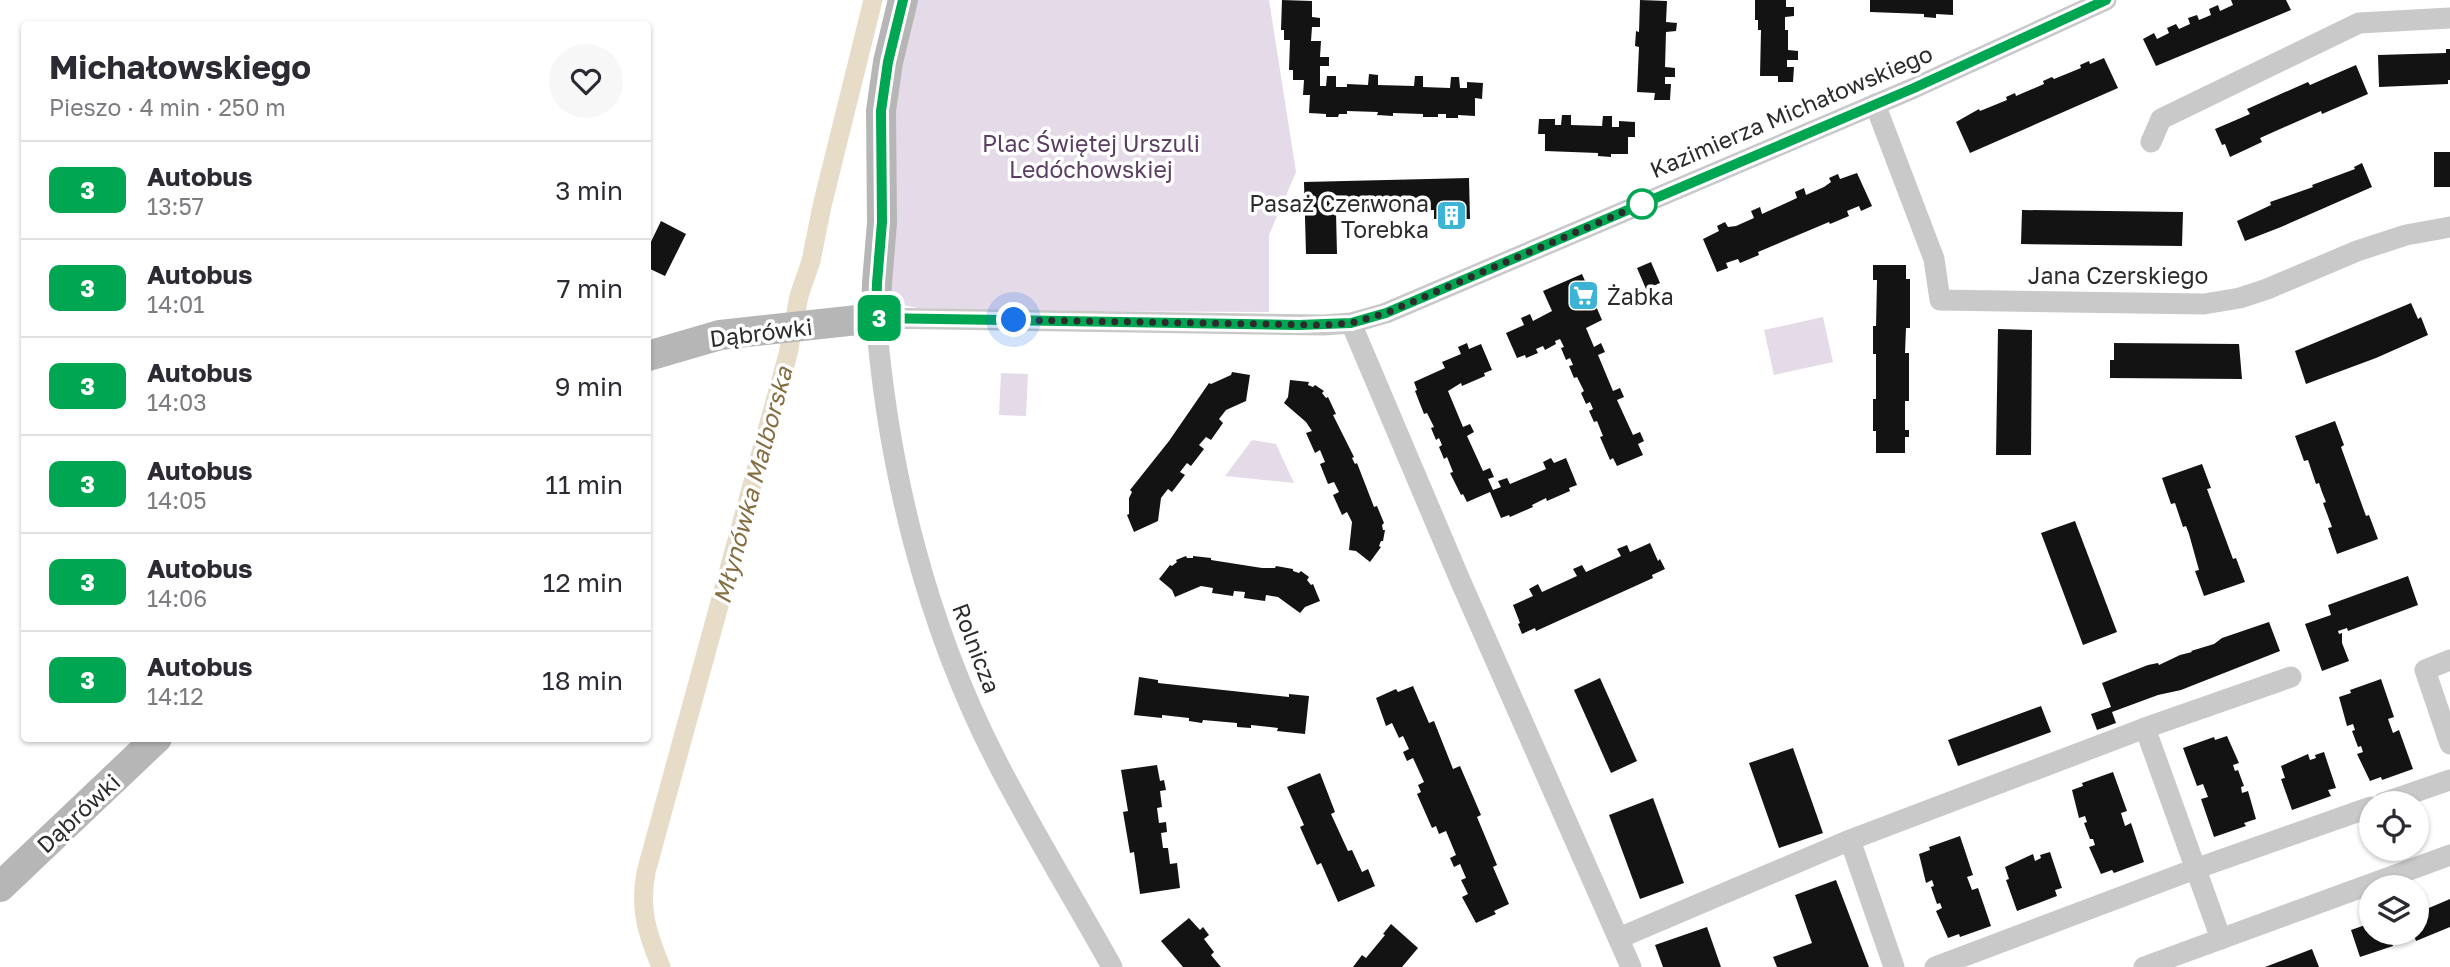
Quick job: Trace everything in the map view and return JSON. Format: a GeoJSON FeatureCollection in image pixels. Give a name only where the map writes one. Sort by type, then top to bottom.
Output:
{"type":"FeatureCollection","features":[{"type":"Feature","properties":{"kind":"street"},"geometry":{"type":"LineString","coordinates":[[876,318],[882,222],[881,111],[888,62],[903,0]]}},
{"type":"Feature","properties":{"kind":"street","name":"Kazimierza Michałowskiego"},"geometry":{"type":"LineString","coordinates":[[876,318],[1274,325],[1351,323],[1386,313],[1875,104],[2106,0]]}},
{"type":"Feature","properties":{"kind":"street"},"geometry":{"type":"LineString","coordinates":[[2151,142],[2161,119],[2359,23],[2450,18]]}},
{"type":"Feature","properties":{"kind":"street","name":"Jana Czerskiego"},"geometry":{"type":"LineString","coordinates":[[1875,104],[1934,259],[1940,300],[2204,304],[2240,298],[2267,289],[2357,250],[2406,235],[2450,227]]}},
{"type":"Feature","properties":{"kind":"street","name":"Dąbrówki"},"geometry":{"type":"LineString","coordinates":[[651,355],[720,335],[876,318]]}},
{"type":"Feature","properties":{"kind":"street","name":"Rolnicza"},"geometry":{"type":"LineString","coordinates":[[876,318],[897,463],[924,579],[947,648],[995,758],[1112,967]]}},
{"type":"Feature","properties":{"kind":"street"},"geometry":{"type":"LineString","coordinates":[[1351,323],[1456,570],[1631,967]]}},
{"type":"Feature","properties":{"kind":"street"},"geometry":{"type":"LineString","coordinates":[[2450,660],[2425,670],[2450,744]]}},
{"type":"Feature","properties":{"kind":"street"},"geometry":{"type":"LineString","coordinates":[[1619,938],[1850,840],[2145,728],[2291,677]]}},
{"type":"Feature","properties":{"kind":"street"},"geometry":{"type":"LineString","coordinates":[[2145,728],[2221,939]]}},
{"type":"Feature","properties":{"kind":"street","name":"Dąbrówki"},"geometry":{"type":"LineString","coordinates":[[0,887],[153,742]]}},
{"type":"Feature","properties":{"kind":"street"},"geometry":{"type":"LineString","coordinates":[[2418,791],[2450,780]]}},
{"type":"Feature","properties":{"kind":"street"},"geometry":{"type":"LineString","coordinates":[[1935,967],[2195,869],[2359,811]]}},
{"type":"Feature","properties":{"kind":"street"},"geometry":{"type":"LineString","coordinates":[[1850,840],[1894,967]]}},
{"type":"Feature","properties":{"kind":"street"},"geometry":{"type":"LineString","coordinates":[[2144,967],[2450,855]]}},
{"type":"Feature","properties":{"kind":"green space","name":"Plac Świętej Urszuli Ledóchowskiej"},"geometry":{"type":"Polygon","coordinates":[[[911,0],[1269,0],[1296,172],[1269,235],[1269,312],[996,311],[918,308],[897,304],[887,290],[890,120],[911,0]]]}},
{"type":"Feature","properties":{"kind":"green space"},"geometry":{"type":"Polygon","coordinates":[[[1823,317],[1833,362],[1774,375],[1764,330],[1823,317]]]}},
{"type":"Feature","properties":{"kind":"green space"},"geometry":{"type":"Polygon","coordinates":[[[1001,373],[1028,374],[1026,416],[999,415],[1001,373]]]}},
{"type":"Feature","properties":{"kind":"green space"},"geometry":{"type":"Polygon","coordinates":[[[1252,440],[1276,444],[1294,483],[1225,476],[1252,440]]]}},
{"type":"Feature","properties":{"kind":"building"},"geometry":{"type":"Polygon","coordinates":[[[1282,0],[1312,1],[1312,17],[1320,18],[1320,27],[1312,27],[1311,41],[1321,41],[1320,57],[1329,57],[1329,66],[1320,66],[1320,86],[1326,86],[1327,76],[1336,76],[1336,87],[1347,87],[1347,84],[1368,85],[1369,74],[1378,75],[1378,85],[1414,86],[1415,76],[1423,76],[1423,87],[1450,88],[1451,77],[1459,77],[1460,88],[1467,88],[1467,82],[1483,83],[1482,99],[1475,98],[1475,116],[1458,115],[1458,118],[1446,118],[1446,114],[1423,117],[1423,114],[1393,113],[1393,116],[1377,115],[1378,112],[1347,111],[1347,114],[1339,114],[1338,117],[1326,117],[1326,114],[1309,113],[1310,95],[1303,95],[1304,80],[1293,80],[1293,70],[1289,70],[1290,40],[1284,40],[1284,30],[1281,30],[1282,0]]]}},
{"type":"Feature","properties":{"kind":"building"},"geometry":{"type":"Polygon","coordinates":[[[1640,0],[1667,1],[1666,22],[1677,23],[1676,31],[1666,32],[1665,67],[1675,68],[1675,77],[1665,77],[1665,84],[1671,84],[1670,100],[1654,100],[1655,93],[1637,92],[1639,47],[1635,46],[1636,31],[1639,32],[1640,0]]]}},
{"type":"Feature","properties":{"kind":"building"},"geometry":{"type":"Polygon","coordinates":[[[1755,0],[1786,0],[1786,7],[1794,7],[1794,16],[1785,17],[1788,50],[1798,51],[1798,60],[1787,60],[1787,67],[1794,67],[1793,82],[1778,82],[1778,76],[1760,76],[1761,30],[1758,30],[1758,20],[1755,20],[1755,0]]]}},
{"type":"Feature","properties":{"kind":"building"},"geometry":{"type":"Polygon","coordinates":[[[1870,0],[1953,0],[1953,15],[1936,14],[1936,18],[1924,17],[1924,14],[1870,12],[1870,0]]]}},
{"type":"Feature","properties":{"kind":"building"},"geometry":{"type":"Polygon","coordinates":[[[2231,0],[2286,0],[2291,10],[2156,66],[2143,39],[2154,33],[2157,39],[2169,33],[2167,28],[2176,24],[2179,29],[2190,24],[2188,18],[2197,15],[2199,20],[2211,15],[2209,9],[2218,5],[2220,11],[2233,5],[2231,0]]]}},
{"type":"Feature","properties":{"kind":"building"},"geometry":{"type":"Polygon","coordinates":[[[2446,49],[2450,49],[2448,84],[2379,87],[2378,55],[2446,53],[2446,49]]]}},
{"type":"Feature","properties":{"kind":"building"},"geometry":{"type":"Polygon","coordinates":[[[2104,58],[2118,88],[1970,153],[1956,122],[1979,109],[1980,111],[2007,100],[2006,97],[2015,93],[2016,96],[2044,84],[2043,81],[2052,77],[2054,79],[2081,68],[2080,65],[2089,61],[2090,64],[2104,58]]]}},
{"type":"Feature","properties":{"kind":"building"},"geometry":{"type":"Polygon","coordinates":[[[2356,65],[2368,94],[2260,138],[2262,142],[2230,157],[2225,144],[2222,145],[2215,129],[2250,114],[2247,109],[2308,82],[2310,85],[2356,65]]]}},
{"type":"Feature","properties":{"kind":"building"},"geometry":{"type":"Polygon","coordinates":[[[1562,115],[1571,115],[1571,125],[1602,126],[1603,116],[1612,116],[1612,127],[1619,127],[1619,121],[1635,122],[1635,137],[1628,137],[1628,154],[1611,154],[1611,157],[1598,156],[1598,153],[1545,151],[1545,134],[1538,134],[1539,119],[1555,119],[1555,125],[1561,125],[1562,115]]]}},
{"type":"Feature","properties":{"kind":"building"},"geometry":{"type":"Polygon","coordinates":[[[2434,152],[2450,152],[2450,187],[2434,187],[2434,152]]]}},
{"type":"Feature","properties":{"kind":"building"},"geometry":{"type":"Polygon","coordinates":[[[2362,163],[2372,187],[2245,241],[2237,221],[2271,205],[2270,202],[2313,187],[2312,185],[2355,169],[2354,167],[2362,163]]]}},
{"type":"Feature","properties":{"kind":"building"},"geometry":{"type":"Polygon","coordinates":[[[1857,173],[1872,206],[1861,211],[1859,206],[1847,211],[1849,216],[1758,252],[1759,255],[1740,263],[1738,259],[1726,263],[1728,268],[1717,272],[1703,239],[1719,231],[1717,226],[1725,222],[1728,227],[1736,226],[1754,218],[1751,211],[1760,207],[1762,214],[1797,198],[1795,192],[1804,188],[1806,195],[1824,187],[1831,182],[1829,178],[1838,174],[1840,179],[1857,173]]]}},
{"type":"Feature","properties":{"kind":"building","name":"Pasaż Czerwona Torebka"},"geometry":{"type":"Polygon","coordinates":[[[1469,178],[1470,219],[1434,219],[1434,210],[1336,213],[1337,254],[1306,254],[1304,182],[1469,178]]]}},
{"type":"Feature","properties":{"kind":"building"},"geometry":{"type":"Polygon","coordinates":[[[2022,210],[2183,212],[2182,246],[2021,244],[2022,210]]]}},
{"type":"Feature","properties":{"kind":"building"},"geometry":{"type":"Polygon","coordinates":[[[661,221],[686,234],[665,276],[651,269],[651,242],[661,221]]]}},
{"type":"Feature","properties":{"kind":"building"},"geometry":{"type":"Polygon","coordinates":[[[1651,262],[1660,283],[1646,289],[1637,268],[1651,262]]]}},
{"type":"Feature","properties":{"kind":"building"},"geometry":{"type":"Polygon","coordinates":[[[1873,265],[1906,265],[1906,279],[1910,279],[1910,328],[1906,328],[1905,353],[1909,353],[1909,401],[1905,401],[1905,430],[1909,430],[1909,437],[1905,437],[1905,453],[1876,453],[1876,431],[1873,431],[1876,354],[1873,354],[1873,326],[1876,326],[1877,280],[1873,280],[1873,265]]]}},
{"type":"Feature","properties":{"kind":"building"},"geometry":{"type":"Polygon","coordinates":[[[1582,274],[1602,320],[1586,328],[1594,347],[1601,343],[1605,352],[1598,355],[1613,391],[1620,388],[1624,397],[1617,400],[1633,435],[1640,432],[1644,441],[1638,444],[1643,455],[1617,466],[1613,458],[1610,460],[1600,437],[1603,436],[1597,421],[1594,422],[1589,411],[1593,409],[1590,402],[1586,404],[1581,393],[1584,391],[1577,377],[1574,378],[1569,366],[1573,365],[1570,358],[1566,360],[1560,339],[1545,350],[1543,346],[1536,349],[1538,353],[1517,358],[1506,333],[1524,325],[1521,318],[1530,314],[1533,321],[1552,311],[1543,291],[1582,274]]]}},
{"type":"Feature","properties":{"kind":"building"},"geometry":{"type":"Polygon","coordinates":[[[2411,303],[2418,319],[2421,317],[2428,335],[2306,384],[2295,351],[2411,303]]]}},
{"type":"Feature","properties":{"kind":"building"},"geometry":{"type":"Polygon","coordinates":[[[1998,329],[2032,330],[2031,455],[1996,455],[1998,329]]]}},
{"type":"Feature","properties":{"kind":"building"},"geometry":{"type":"Polygon","coordinates":[[[1467,343],[1469,349],[1481,344],[1492,370],[1484,373],[1485,376],[1462,386],[1461,383],[1448,391],[1463,427],[1470,424],[1474,432],[1467,436],[1483,471],[1490,468],[1494,477],[1488,479],[1493,490],[1501,487],[1498,481],[1507,478],[1510,484],[1546,469],[1543,462],[1551,458],[1554,463],[1566,458],[1577,485],[1569,488],[1570,491],[1547,501],[1546,498],[1510,517],[1501,518],[1490,492],[1467,502],[1463,494],[1461,495],[1450,473],[1453,472],[1447,457],[1444,459],[1439,447],[1442,445],[1439,438],[1436,440],[1431,428],[1434,427],[1427,413],[1424,414],[1414,382],[1445,368],[1442,362],[1461,354],[1458,347],[1467,343]]]}},
{"type":"Feature","properties":{"kind":"building"},"geometry":{"type":"Polygon","coordinates":[[[2114,343],[2239,344],[2242,379],[2110,378],[2114,343]]]}},
{"type":"Feature","properties":{"kind":"building"},"geometry":{"type":"Polygon","coordinates":[[[1232,372],[1250,375],[1246,401],[1226,410],[1219,419],[1223,423],[1211,440],[1206,437],[1199,445],[1204,449],[1191,466],[1187,463],[1180,472],[1185,475],[1172,492],[1168,489],[1161,498],[1158,521],[1134,532],[1127,515],[1132,492],[1130,490],[1169,441],[1209,383],[1231,375],[1232,372]]]}},
{"type":"Feature","properties":{"kind":"building"},"geometry":{"type":"Polygon","coordinates":[[[1290,380],[1309,382],[1308,385],[1315,385],[1324,391],[1322,393],[1328,397],[1336,414],[1333,415],[1355,464],[1357,463],[1374,507],[1377,506],[1385,530],[1379,546],[1381,547],[1370,562],[1356,551],[1349,550],[1352,522],[1347,512],[1342,515],[1333,495],[1339,492],[1334,482],[1328,484],[1320,464],[1325,462],[1320,450],[1315,453],[1306,433],[1312,431],[1306,422],[1284,403],[1288,397],[1290,380]]]}},
{"type":"Feature","properties":{"kind":"building"},"geometry":{"type":"Polygon","coordinates":[[[2335,421],[2344,445],[2341,447],[2366,516],[2369,515],[2378,539],[2337,554],[2328,528],[2332,527],[2323,503],[2326,502],[2319,483],[2316,484],[2308,460],[2304,461],[2295,436],[2335,421]]]}},
{"type":"Feature","properties":{"kind":"building"},"geometry":{"type":"Polygon","coordinates":[[[2202,464],[2211,488],[2207,489],[2233,559],[2236,558],[2245,582],[2204,596],[2195,571],[2199,570],[2189,534],[2186,526],[2183,527],[2175,503],[2171,504],[2162,478],[2202,464]]]}},
{"type":"Feature","properties":{"kind":"building"},"geometry":{"type":"Polygon","coordinates":[[[2075,521],[2117,632],[2083,645],[2041,533],[2075,521]]]}},
{"type":"Feature","properties":{"kind":"building"},"geometry":{"type":"Polygon","coordinates":[[[1650,543],[1665,569],[1652,575],[1653,578],[1536,631],[1535,628],[1522,634],[1513,605],[1533,596],[1529,589],[1538,584],[1542,592],[1577,576],[1573,569],[1582,565],[1586,572],[1621,556],[1617,549],[1627,545],[1630,552],[1650,543]]]}},
{"type":"Feature","properties":{"kind":"building"},"geometry":{"type":"Polygon","coordinates":[[[1186,556],[1262,568],[1276,566],[1299,573],[1301,571],[1309,577],[1307,580],[1313,584],[1320,601],[1305,607],[1300,613],[1278,597],[1266,595],[1265,601],[1244,598],[1245,592],[1234,591],[1233,596],[1212,593],[1213,588],[1201,586],[1175,597],[1172,590],[1159,579],[1170,565],[1186,556]]]}},
{"type":"Feature","properties":{"kind":"building"},"geometry":{"type":"Polygon","coordinates":[[[2408,576],[2418,605],[2348,631],[2347,628],[2338,631],[2339,634],[2342,633],[2342,643],[2349,661],[2322,671],[2305,624],[2331,615],[2328,605],[2408,576]]]}},
{"type":"Feature","properties":{"kind":"building"},"geometry":{"type":"Polygon","coordinates":[[[2269,622],[2280,651],[2181,690],[2158,695],[2112,712],[2116,723],[2097,730],[2091,714],[2111,707],[2102,683],[2148,665],[2159,665],[2214,644],[2222,638],[2269,622]]]}},
{"type":"Feature","properties":{"kind":"building"},"geometry":{"type":"Polygon","coordinates":[[[1139,677],[1158,680],[1158,683],[1289,697],[1289,694],[1309,696],[1305,734],[1251,725],[1251,728],[1237,727],[1237,723],[1203,720],[1202,723],[1189,721],[1189,718],[1134,715],[1139,677]]]}},
{"type":"Feature","properties":{"kind":"building"},"geometry":{"type":"Polygon","coordinates":[[[1600,678],[1637,761],[1611,773],[1574,690],[1600,678]]]}},
{"type":"Feature","properties":{"kind":"building"},"geometry":{"type":"Polygon","coordinates":[[[2381,679],[2394,717],[2388,719],[2393,733],[2399,730],[2413,769],[2382,780],[2381,777],[2370,781],[2357,754],[2363,752],[2361,746],[2358,747],[2352,731],[2355,730],[2353,724],[2347,726],[2339,697],[2351,693],[2350,690],[2381,679]]]}},
{"type":"Feature","properties":{"kind":"building"},"geometry":{"type":"Polygon","coordinates":[[[1413,686],[1429,723],[1434,721],[1453,769],[1460,766],[1481,815],[1477,817],[1497,865],[1493,867],[1509,904],[1494,911],[1496,914],[1476,923],[1462,897],[1468,894],[1461,880],[1466,878],[1460,864],[1454,867],[1450,858],[1456,855],[1446,831],[1439,834],[1436,826],[1432,828],[1417,794],[1421,792],[1418,785],[1424,782],[1413,758],[1407,761],[1403,752],[1409,749],[1403,736],[1399,738],[1392,723],[1386,726],[1376,698],[1396,689],[1398,692],[1413,686]]]}},
{"type":"Feature","properties":{"kind":"building"},"geometry":{"type":"Polygon","coordinates":[[[2041,706],[2051,732],[1958,766],[1948,740],[2041,706]]]}},
{"type":"Feature","properties":{"kind":"building"},"geometry":{"type":"Polygon","coordinates":[[[2227,736],[2239,763],[2233,765],[2235,771],[2238,770],[2244,786],[2241,787],[2242,793],[2248,791],[2256,819],[2244,823],[2246,826],[2214,837],[2201,799],[2208,797],[2203,784],[2197,786],[2183,748],[2214,737],[2215,740],[2227,736]]]}},
{"type":"Feature","properties":{"kind":"building"},"geometry":{"type":"Polygon","coordinates":[[[1793,748],[1823,833],[1779,848],[1749,763],[1793,748]]]}},
{"type":"Feature","properties":{"kind":"building"},"geometry":{"type":"Polygon","coordinates":[[[2324,752],[2336,788],[2328,790],[2331,796],[2292,810],[2281,779],[2285,778],[2281,766],[2308,754],[2310,760],[2324,752]]]}},
{"type":"Feature","properties":{"kind":"building"},"geometry":{"type":"Polygon","coordinates":[[[1157,765],[1160,781],[1164,780],[1166,790],[1160,791],[1162,807],[1157,808],[1159,823],[1166,822],[1167,832],[1161,833],[1163,848],[1168,848],[1170,864],[1177,863],[1180,888],[1140,894],[1134,852],[1130,853],[1123,812],[1128,811],[1121,770],[1157,765]]]}},
{"type":"Feature","properties":{"kind":"building"},"geometry":{"type":"Polygon","coordinates":[[[2113,772],[2127,811],[2121,813],[2125,826],[2131,823],[2144,862],[2114,873],[2112,870],[2101,874],[2089,847],[2095,845],[2093,839],[2090,839],[2084,823],[2087,822],[2085,816],[2079,818],[2072,790],[2083,786],[2082,783],[2113,772]]]}},
{"type":"Feature","properties":{"kind":"building"},"geometry":{"type":"Polygon","coordinates":[[[1320,773],[1335,812],[1331,814],[1348,851],[1352,850],[1362,872],[1368,869],[1375,886],[1338,902],[1321,863],[1317,865],[1300,827],[1304,825],[1287,787],[1320,773]]]}},
{"type":"Feature","properties":{"kind":"building"},"geometry":{"type":"Polygon","coordinates":[[[1653,798],[1684,883],[1640,899],[1609,815],[1653,798]]]}},
{"type":"Feature","properties":{"kind":"building"},"geometry":{"type":"Polygon","coordinates":[[[1960,836],[1973,875],[1967,877],[1972,890],[1978,888],[1991,926],[1960,937],[1959,934],[1948,938],[1936,911],[1942,908],[1940,903],[1937,904],[1931,887],[1934,886],[1932,880],[1926,883],[1919,854],[1930,850],[1929,847],[1960,836]]]}},
{"type":"Feature","properties":{"kind":"building"},"geometry":{"type":"Polygon","coordinates":[[[2050,852],[2062,888],[2055,890],[2057,896],[2017,911],[2006,880],[2009,879],[2005,867],[2033,854],[2035,861],[2041,858],[2040,855],[2050,852]]]}},
{"type":"Feature","properties":{"kind":"building"},"geometry":{"type":"Polygon","coordinates":[[[1836,880],[1869,967],[1777,967],[1773,957],[1812,943],[1795,895],[1836,880]]]}},
{"type":"Feature","properties":{"kind":"building"},"geometry":{"type":"Polygon","coordinates":[[[2450,899],[2450,927],[2429,936],[2429,908],[2450,899]]]}},
{"type":"Feature","properties":{"kind":"building"},"geometry":{"type":"Polygon","coordinates":[[[1189,918],[1200,930],[1203,927],[1209,935],[1204,939],[1214,952],[1211,955],[1221,967],[1183,967],[1161,941],[1189,918]]]}},
{"type":"Feature","properties":{"kind":"building"},"geometry":{"type":"Polygon","coordinates":[[[1391,924],[1418,948],[1402,967],[1353,967],[1362,955],[1366,958],[1391,924]]]}},
{"type":"Feature","properties":{"kind":"building"},"geometry":{"type":"Polygon","coordinates":[[[1707,927],[1721,967],[1663,967],[1655,945],[1707,927]]]}},
{"type":"Feature","properties":{"kind":"building"},"geometry":{"type":"Polygon","coordinates":[[[2359,927],[2359,945],[2393,946],[2360,957],[2351,930],[2359,927]]]}},
{"type":"Feature","properties":{"kind":"building"},"geometry":{"type":"Polygon","coordinates":[[[2312,949],[2319,967],[2265,967],[2312,949]]]}},
{"type":"Feature","properties":{"kind":"waterway","name":"Młynówka Malborska"},"geometry":{"type":"LineString","coordinates":[[661,967],[644,909],[646,872],[788,354],[799,296],[811,261],[873,0]]}},
{"type":"Feature","properties":{"kind":"bus line","name":"3"},"geometry":{"type":"LineString","coordinates":[[903,0],[888,62],[881,111],[882,222],[876,318],[1299,325],[1351,323],[1386,313],[1914,88],[2106,0]]}},
{"type":"Feature","properties":{"kind":"place","name":"Pasaż Czerwona Torebka"},"geometry":{"type":"Point","coordinates":[1452,216]}},
{"type":"Feature","properties":{"kind":"place","name":"Żabka"},"geometry":{"type":"Point","coordinates":[1584,296]}},
{"type":"Feature","properties":{"kind":"route"},"geometry":{"type":"LineString","coordinates":[[1014,320],[1274,325],[1351,323],[1386,313],[1654,199],[1642,204]]}}]}
